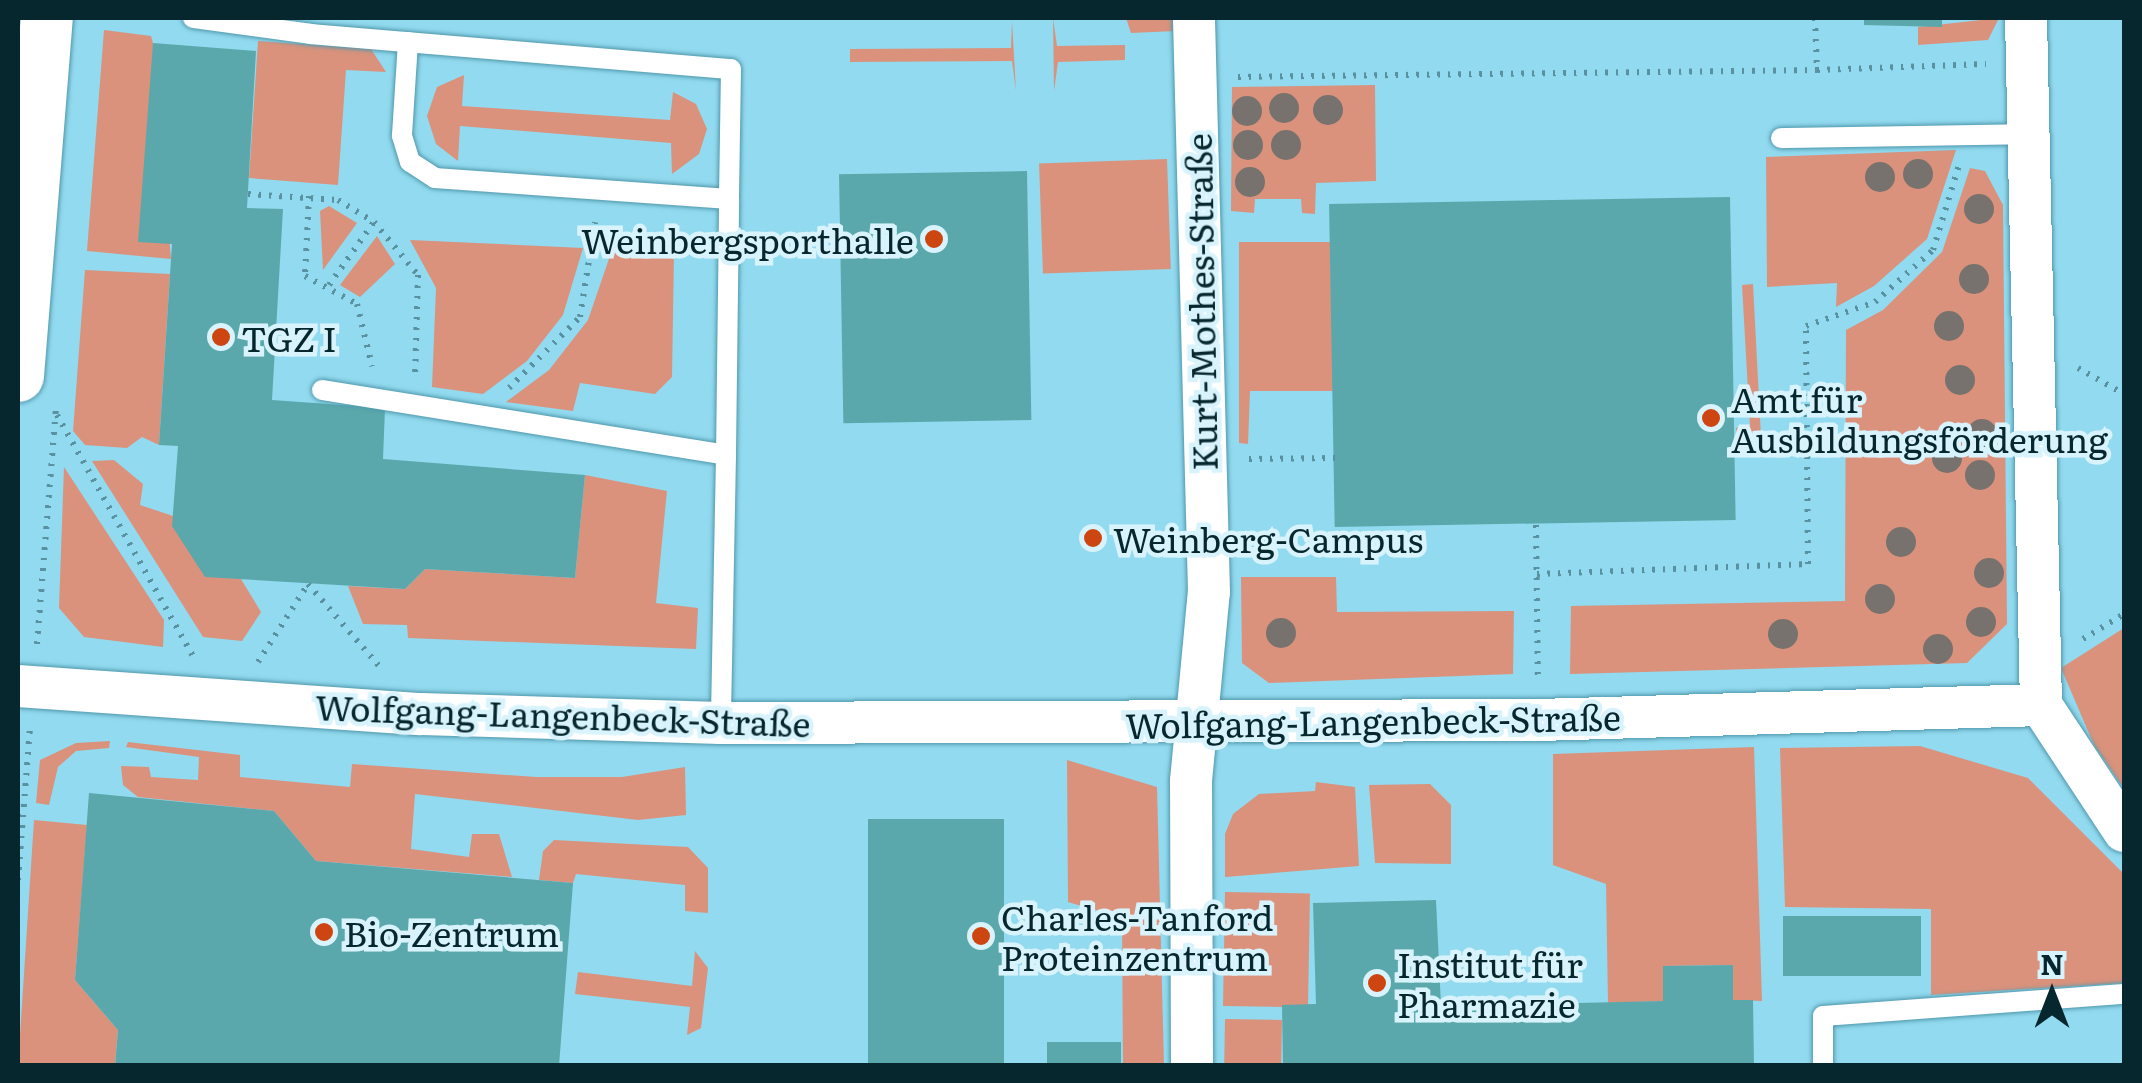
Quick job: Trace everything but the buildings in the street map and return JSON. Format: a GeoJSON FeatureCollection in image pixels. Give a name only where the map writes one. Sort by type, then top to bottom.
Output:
{"type":"FeatureCollection","features":[{"type":"Feature","properties":{"kind":"street"},"geometry":{"type":"LineString","coordinates":[[31,372],[48,18]]}},
{"type":"Feature","properties":{"kind":"street","name":"Kurt-Mothes-Straße"},"geometry":{"type":"LineString","coordinates":[[1192,1066],[1191,781],[1210,592],[1202,460],[1194,18]]}},
{"type":"Feature","properties":{"kind":"street"},"geometry":{"type":"LineString","coordinates":[[2026,18],[2041,706],[2124,831]]}},
{"type":"Feature","properties":{"kind":"street","name":"Wolfgang-Langenbeck-Straße"},"geometry":{"type":"LineString","coordinates":[[26,687],[422,714],[721,722],[1197,723],[2041,706]]}},
{"type":"Feature","properties":{"kind":"lane"},"geometry":{"type":"LineString","coordinates":[[193,18],[408,42],[731,69],[721,722]]}},
{"type":"Feature","properties":{"kind":"lane"},"geometry":{"type":"LineString","coordinates":[[408,42],[402,135],[410,162],[435,178],[728,200]]}},
{"type":"Feature","properties":{"kind":"lane"},"geometry":{"type":"LineString","coordinates":[[1781,138],[2029,134]]}},
{"type":"Feature","properties":{"kind":"lane"},"geometry":{"type":"LineString","coordinates":[[322,390],[726,455]]}},
{"type":"Feature","properties":{"kind":"lane"},"geometry":{"type":"LineString","coordinates":[[1822,1066],[1822,1016],[2124,994]]}},
{"type":"Feature","properties":{"kind":"path"},"geometry":{"type":"LineString","coordinates":[[1815,18],[1817,70]]}},
{"type":"Feature","properties":{"kind":"path"},"geometry":{"type":"LineString","coordinates":[[1195,78],[1817,70],[2027,63]]}},
{"type":"Feature","properties":{"kind":"path"},"geometry":{"type":"LineString","coordinates":[[1537,574],[1808,564],[1806,326],[1875,302],[1932,250],[1968,136]]}},
{"type":"Feature","properties":{"kind":"path"},"geometry":{"type":"LineString","coordinates":[[472,416],[526,375],[580,317],[590,284],[598,191]]}},
{"type":"Feature","properties":{"kind":"path"},"geometry":{"type":"LineString","coordinates":[[248,194],[338,200],[374,222],[418,275],[420,336],[411,405]]}},
{"type":"Feature","properties":{"kind":"path"},"geometry":{"type":"LineString","coordinates":[[309,196],[305,276],[330,285],[357,304],[373,360],[368,396]]}},
{"type":"Feature","properties":{"kind":"path"},"geometry":{"type":"LineString","coordinates":[[330,285],[374,222]]}},
{"type":"Feature","properties":{"kind":"path"},"geometry":{"type":"LineString","coordinates":[[31,372],[226,701],[308,584],[422,714]]}},
{"type":"Feature","properties":{"kind":"path"},"geometry":{"type":"LineString","coordinates":[[18,880],[26,687],[55,412],[31,372]]}},
{"type":"Feature","properties":{"kind":"path"},"geometry":{"type":"LineString","coordinates":[[1736,446],[1806,445]]}},
{"type":"Feature","properties":{"kind":"path"},"geometry":{"type":"LineString","coordinates":[[1202,460],[1335,458]]}},
{"type":"Feature","properties":{"kind":"path"},"geometry":{"type":"LineString","coordinates":[[1536,526],[1538,627]]}},
{"type":"Feature","properties":{"kind":"shaded area"},"geometry":{"type":"Polygon","coordinates":[[[1053,18],[1057,46],[1125,45],[1125,60],[1058,62],[1054,91],[1053,18]]]}},
{"type":"Feature","properties":{"kind":"shaded area"},"geometry":{"type":"Polygon","coordinates":[[[1126,18],[1175,18],[1176,31],[1131,33],[1126,18]]]}},
{"type":"Feature","properties":{"kind":"shaded area"},"geometry":{"type":"Polygon","coordinates":[[[1999,18],[1988,40],[1918,45],[1918,27],[1999,18]]]}},
{"type":"Feature","properties":{"kind":"shaded area"},"geometry":{"type":"Polygon","coordinates":[[[1012,21],[1016,91],[1012,61],[850,62],[850,49],[1011,48],[1012,21]]]}},
{"type":"Feature","properties":{"kind":"shaded area"},"geometry":{"type":"Polygon","coordinates":[[[104,30],[151,36],[171,259],[87,251],[104,30]]]}},
{"type":"Feature","properties":{"kind":"shaded area"},"geometry":{"type":"Polygon","coordinates":[[[258,41],[371,49],[386,72],[346,70],[338,185],[249,178],[258,41]]]}},
{"type":"Feature","properties":{"kind":"shaded area"},"geometry":{"type":"Polygon","coordinates":[[[464,75],[462,106],[670,120],[673,92],[696,104],[707,129],[699,154],[672,174],[671,143],[460,126],[458,161],[436,144],[427,116],[437,87],[464,75]]]}},
{"type":"Feature","properties":{"kind":"shaded area"},"geometry":{"type":"Polygon","coordinates":[[[1375,85],[1376,181],[1316,183],[1315,214],[1302,213],[1301,199],[1255,199],[1254,213],[1231,211],[1232,87],[1375,85]]]}},
{"type":"Feature","properties":{"kind":"shaded area"},"geometry":{"type":"Polygon","coordinates":[[[1956,150],[1927,239],[1874,286],[1836,307],[1837,283],[1767,287],[1766,157],[1956,150]]]}},
{"type":"Feature","properties":{"kind":"shaded area"},"geometry":{"type":"Polygon","coordinates":[[[1167,159],[1171,269],[1043,273],[1039,163],[1167,159]]]}},
{"type":"Feature","properties":{"kind":"shaded area"},"geometry":{"type":"Polygon","coordinates":[[[1970,168],[1985,171],[2003,205],[2007,624],[1967,663],[1570,674],[1571,606],[1845,601],[1846,330],[1883,310],[1942,252],[1970,168]]]}},
{"type":"Feature","properties":{"kind":"shaded area"},"geometry":{"type":"Polygon","coordinates":[[[329,206],[357,223],[323,270],[320,211],[329,206]]]}},
{"type":"Feature","properties":{"kind":"shaded area"},"geometry":{"type":"Polygon","coordinates":[[[377,236],[395,264],[360,297],[340,285],[377,236]]]}},
{"type":"Feature","properties":{"kind":"shaded area"},"geometry":{"type":"Polygon","coordinates":[[[410,240],[583,248],[563,315],[527,361],[483,394],[432,387],[436,288],[410,240]]]}},
{"type":"Feature","properties":{"kind":"shaded area"},"geometry":{"type":"Polygon","coordinates":[[[1239,242],[1330,242],[1334,391],[1250,391],[1248,444],[1239,443],[1239,242]]]}},
{"type":"Feature","properties":{"kind":"shaded area"},"geometry":{"type":"Polygon","coordinates":[[[612,250],[674,253],[672,377],[655,394],[580,383],[573,411],[506,402],[549,370],[588,320],[612,250]]]}},
{"type":"Feature","properties":{"kind":"shaded area"},"geometry":{"type":"Polygon","coordinates":[[[85,270],[170,274],[159,445],[142,437],[127,448],[85,445],[73,431],[85,270]]]}},
{"type":"Feature","properties":{"kind":"shaded area"},"geometry":{"type":"Polygon","coordinates":[[[1753,284],[1761,437],[1737,439],[1736,428],[1750,426],[1742,285],[1753,284]]]}},
{"type":"Feature","properties":{"kind":"shaded area"},"geometry":{"type":"Polygon","coordinates":[[[114,460],[143,484],[140,505],[173,516],[241,579],[261,612],[242,641],[203,637],[92,461],[114,460]]]}},
{"type":"Feature","properties":{"kind":"shaded area"},"geometry":{"type":"Polygon","coordinates":[[[64,467],[164,620],[163,647],[84,637],[59,608],[64,467]]]}},
{"type":"Feature","properties":{"kind":"shaded area"},"geometry":{"type":"Polygon","coordinates":[[[585,475],[667,491],[656,603],[698,608],[696,649],[408,638],[407,625],[363,624],[348,586],[405,589],[425,569],[575,578],[585,475]]]}},
{"type":"Feature","properties":{"kind":"shaded area"},"geometry":{"type":"Polygon","coordinates":[[[1241,577],[1336,577],[1337,612],[1514,611],[1513,674],[1269,683],[1242,663],[1241,577]]]}},
{"type":"Feature","properties":{"kind":"shaded area"},"geometry":{"type":"Polygon","coordinates":[[[2124,628],[2124,789],[2094,745],[2061,668],[2124,628]]]}},
{"type":"Feature","properties":{"kind":"shaded area"},"geometry":{"type":"Polygon","coordinates":[[[110,741],[109,748],[76,751],[58,767],[49,805],[36,803],[40,760],[76,743],[110,741]]]}},
{"type":"Feature","properties":{"kind":"shaded area"},"geometry":{"type":"Polygon","coordinates":[[[128,742],[240,755],[240,777],[350,787],[352,764],[536,777],[622,777],[685,767],[686,815],[638,820],[415,794],[411,849],[469,857],[472,834],[499,834],[512,877],[316,861],[274,811],[138,797],[123,785],[121,766],[149,767],[151,777],[198,780],[199,757],[126,747],[128,742]]]}},
{"type":"Feature","properties":{"kind":"shaded area"},"geometry":{"type":"Polygon","coordinates":[[[1920,746],[2028,778],[2124,874],[2124,983],[1931,995],[1931,909],[1785,907],[1780,748],[1920,746]]]}},
{"type":"Feature","properties":{"kind":"shaded area"},"geometry":{"type":"Polygon","coordinates":[[[1754,747],[1762,1001],[1733,1000],[1732,965],[1663,966],[1663,1001],[1608,1003],[1606,884],[1553,865],[1553,754],[1754,747]]]}},
{"type":"Feature","properties":{"kind":"shaded area"},"geometry":{"type":"Polygon","coordinates":[[[1067,760],[1157,787],[1164,1065],[1123,1065],[1122,918],[1068,902],[1067,760]]]}},
{"type":"Feature","properties":{"kind":"shaded area"},"geometry":{"type":"Polygon","coordinates":[[[1316,782],[1355,787],[1359,866],[1225,877],[1225,834],[1233,814],[1259,794],[1315,791],[1316,782]]]}},
{"type":"Feature","properties":{"kind":"shaded area"},"geometry":{"type":"Polygon","coordinates":[[[1430,784],[1451,805],[1451,864],[1375,863],[1369,785],[1430,784]]]}},
{"type":"Feature","properties":{"kind":"shaded area"},"geometry":{"type":"Polygon","coordinates":[[[34,820],[87,825],[75,980],[118,1030],[115,1065],[18,1066],[34,820]]]}},
{"type":"Feature","properties":{"kind":"shaded area"},"geometry":{"type":"Polygon","coordinates":[[[554,840],[688,847],[708,868],[708,913],[685,911],[685,885],[576,874],[573,883],[539,880],[543,851],[554,840]]]}},
{"type":"Feature","properties":{"kind":"shaded area"},"geometry":{"type":"Polygon","coordinates":[[[1225,892],[1310,893],[1308,1007],[1223,1006],[1225,892]]]}},
{"type":"Feature","properties":{"kind":"shaded area"},"geometry":{"type":"Polygon","coordinates":[[[695,951],[708,968],[701,1028],[687,1035],[690,1007],[575,994],[578,972],[692,986],[695,951]]]}},
{"type":"Feature","properties":{"kind":"shaded area"},"geometry":{"type":"Polygon","coordinates":[[[1225,1019],[1282,1020],[1281,1066],[1224,1065],[1225,1019]]]}},
{"type":"Feature","properties":{"kind":"place","name":"Weinbergsporthalle"},"geometry":{"type":"Point","coordinates":[934,239]}},
{"type":"Feature","properties":{"kind":"place","name":"TGZ I"},"geometry":{"type":"Point","coordinates":[221,337]}},
{"type":"Feature","properties":{"kind":"place","name":"Amt für Ausbildungsförderung"},"geometry":{"type":"Point","coordinates":[1711,418]}},
{"type":"Feature","properties":{"kind":"place","name":"Weinberg-Campus"},"geometry":{"type":"Point","coordinates":[1093,538]}},
{"type":"Feature","properties":{"kind":"place","name":"Bio-Zentrum"},"geometry":{"type":"Point","coordinates":[324,932]}},
{"type":"Feature","properties":{"kind":"place","name":"Charles-Tanford Proteinzentrum"},"geometry":{"type":"Point","coordinates":[981,936]}},
{"type":"Feature","properties":{"kind":"place","name":"Institut für Pharmazie"},"geometry":{"type":"Point","coordinates":[1377,983]}}]}
